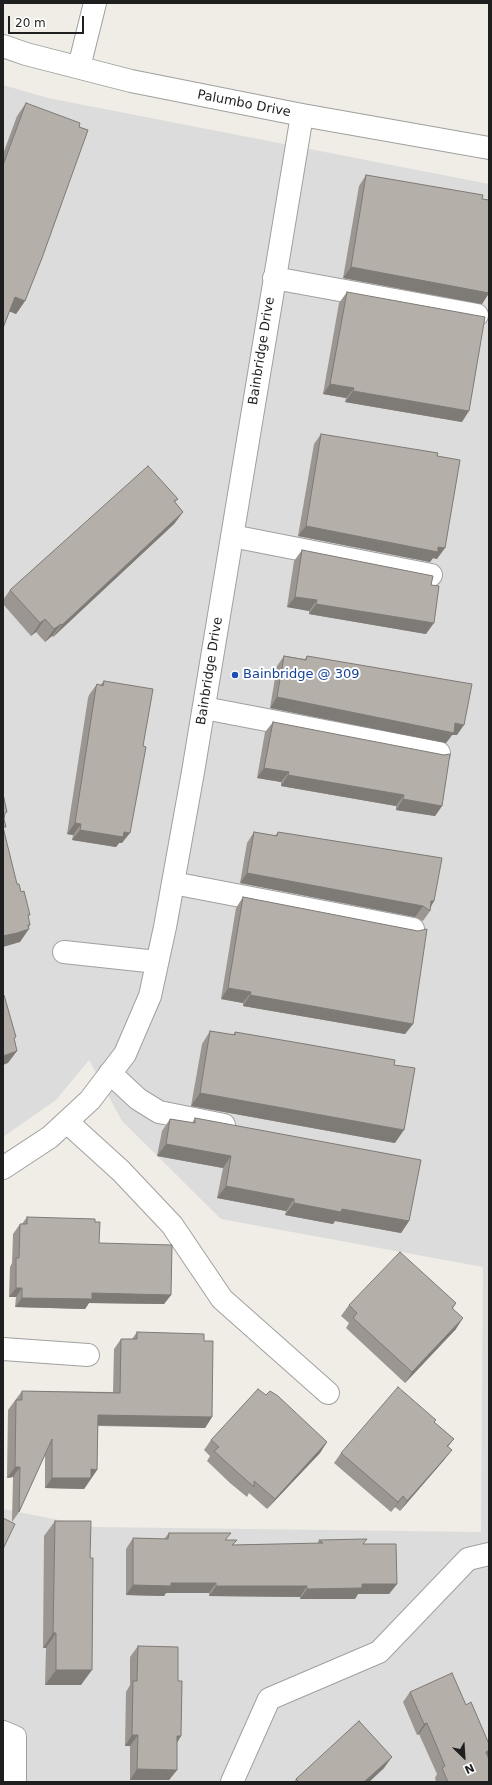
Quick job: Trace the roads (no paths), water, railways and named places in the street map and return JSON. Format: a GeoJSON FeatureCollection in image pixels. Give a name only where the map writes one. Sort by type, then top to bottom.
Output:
{"type":"FeatureCollection","features":[{"type":"Feature","properties":{"kind":"street"},"geometry":{"type":"LineString","coordinates":[[79,67],[95,3]]}},
{"type":"Feature","properties":{"kind":"street","name":"Palumbo Drive"},"geometry":{"type":"LineString","coordinates":[[3,46],[131,81],[302,115],[489,148]]}},
{"type":"Feature","properties":{"kind":"street","name":"Bainbridge Drive"},"geometry":{"type":"LineString","coordinates":[[3,1168],[50,1137],[90,1100],[125,1054],[150,996],[173,883],[204,708],[302,115]]}},
{"type":"Feature","properties":{"kind":"street"},"geometry":{"type":"LineString","coordinates":[[274,278],[477,315]]}},
{"type":"Feature","properties":{"kind":"street"},"geometry":{"type":"LineString","coordinates":[[232,536],[431,575]]}},
{"type":"Feature","properties":{"kind":"street"},"geometry":{"type":"LineString","coordinates":[[204,708],[439,753]]}},
{"type":"Feature","properties":{"kind":"street"},"geometry":{"type":"LineString","coordinates":[[173,883],[413,929]]}},
{"type":"Feature","properties":{"kind":"street"},"geometry":{"type":"LineString","coordinates":[[64,952],[157,962]]}},
{"type":"Feature","properties":{"kind":"street"},"geometry":{"type":"LineString","coordinates":[[110,1073],[138,1099],[160,1112],[245,1129]]}},
{"type":"Feature","properties":{"kind":"street"},"geometry":{"type":"LineString","coordinates":[[67,1122],[121,1171],[172,1225],[222,1300],[328,1393]]}},
{"type":"Feature","properties":{"kind":"street"},"geometry":{"type":"LineString","coordinates":[[3,1349],[88,1355]]}},
{"type":"Feature","properties":{"kind":"street"},"geometry":{"type":"LineString","coordinates":[[232,1782],[269,1699],[379,1652],[468,1559],[489,1554]]}},
{"type":"Feature","properties":{"kind":"street"},"geometry":{"type":"LineString","coordinates":[[3,1732],[15,1737],[15,1782]]}},
{"type":"Feature","properties":{"kind":"place","name":"Bainbridge @ 309"},"geometry":{"type":"Point","coordinates":[235,675]}}]}
